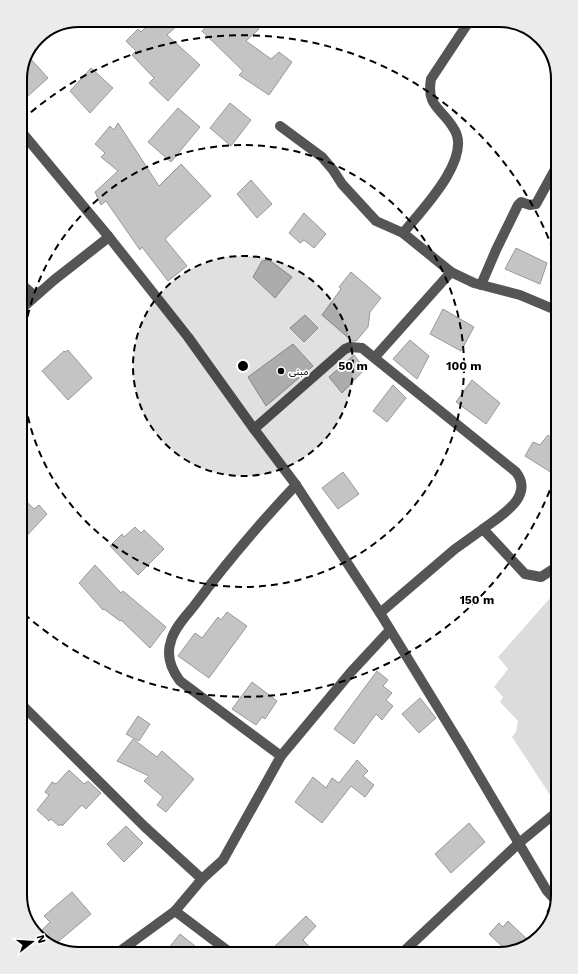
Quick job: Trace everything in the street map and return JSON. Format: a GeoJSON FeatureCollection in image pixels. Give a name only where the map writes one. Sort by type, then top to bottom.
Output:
{"type":"FeatureCollection","features":[{"type":"Feature","properties":{"kind":"street"},"geometry":{"type":"LineString","coordinates":[[403,234],[446,178],[456,159],[459,145],[457,134],[454,128],[434,105],[431,98],[430,89],[431,79],[465,27]]}},
{"type":"Feature","properties":{"kind":"street"},"geometry":{"type":"LineString","coordinates":[[280,126],[322,157],[342,184],[376,221],[403,234],[451,272],[482,285],[520,295],[551,308]]}},
{"type":"Feature","properties":{"kind":"street"},"geometry":{"type":"LineString","coordinates":[[27,138],[109,236],[188,337],[254,430],[296,485],[343,554],[462,747],[551,895]]}},
{"type":"Feature","properties":{"kind":"street"},"geometry":{"type":"LineString","coordinates":[[482,285],[496,250],[518,205],[521,202],[530,205],[536,204],[551,177]]}},
{"type":"Feature","properties":{"kind":"street"},"geometry":{"type":"LineString","coordinates":[[27,303],[109,236]]}},
{"type":"Feature","properties":{"kind":"street"},"geometry":{"type":"LineString","coordinates":[[375,357],[451,272]]}},
{"type":"Feature","properties":{"kind":"street"},"geometry":{"type":"LineString","coordinates":[[27,290],[34,296]]}},
{"type":"Feature","properties":{"kind":"street"},"geometry":{"type":"LineString","coordinates":[[254,430],[345,349],[350,347],[362,348],[480,442],[521,478],[523,484],[519,499],[456,549],[380,614]]}},
{"type":"Feature","properties":{"kind":"street"},"geometry":{"type":"LineString","coordinates":[[281,756],[180,680],[173,672],[170,662],[169,648],[171,639],[177,628],[210,584],[264,519],[296,485]]}},
{"type":"Feature","properties":{"kind":"street"},"geometry":{"type":"LineString","coordinates":[[483,529],[525,574],[541,577],[551,571]]}},
{"type":"Feature","properties":{"kind":"street"},"geometry":{"type":"LineString","coordinates":[[126,947],[175,911],[202,879],[223,860],[230,851],[281,756],[351,672],[390,630]]}},
{"type":"Feature","properties":{"kind":"street"},"geometry":{"type":"LineString","coordinates":[[27,711],[146,827],[202,879]]}},
{"type":"Feature","properties":{"kind":"street"},"geometry":{"type":"LineString","coordinates":[[408,947],[519,843],[551,817]]}},
{"type":"Feature","properties":{"kind":"street"},"geometry":{"type":"LineString","coordinates":[[547,891],[550,904]]}},
{"type":"Feature","properties":{"kind":"street"},"geometry":{"type":"LineString","coordinates":[[175,911],[223,947]]}},
{"type":"Feature","properties":{"kind":"shaded area"},"geometry":{"type":"Polygon","coordinates":[[[551,597],[551,796],[512,737],[516,732],[518,721],[500,702],[503,697],[494,687],[508,669],[498,657],[551,597]]]}},
{"type":"Feature","properties":{"kind":"building"},"geometry":{"type":"Polygon","coordinates":[[[146,27],[176,27],[167,35],[200,65],[168,101],[149,83],[154,78],[132,55],[136,51],[126,41],[138,29],[141,32],[146,27]]]}},
{"type":"Feature","properties":{"kind":"building"},"geometry":{"type":"Polygon","coordinates":[[[206,27],[257,27],[259,29],[246,41],[271,59],[279,52],[292,62],[269,95],[239,75],[243,71],[202,31],[206,27]]]}},
{"type":"Feature","properties":{"kind":"building"},"geometry":{"type":"Polygon","coordinates":[[[31,59],[48,78],[28,96],[27,76],[31,59]]]}},
{"type":"Feature","properties":{"kind":"building"},"geometry":{"type":"Polygon","coordinates":[[[91,68],[113,88],[90,113],[70,91],[91,68]]]}},
{"type":"Feature","properties":{"kind":"building"},"geometry":{"type":"Polygon","coordinates":[[[230,103],[251,120],[231,146],[210,128],[230,103]]]}},
{"type":"Feature","properties":{"kind":"building"},"geometry":{"type":"Polygon","coordinates":[[[178,108],[200,127],[171,162],[148,142],[178,108]]]}},
{"type":"Feature","properties":{"kind":"building"},"geometry":{"type":"Polygon","coordinates":[[[118,123],[159,186],[181,164],[211,196],[165,239],[187,266],[168,281],[142,247],[140,250],[106,201],[101,205],[95,192],[118,171],[101,157],[105,153],[95,144],[110,126],[114,130],[118,123]]]}},
{"type":"Feature","properties":{"kind":"building"},"geometry":{"type":"Polygon","coordinates":[[[251,180],[272,204],[257,218],[237,194],[251,180]]]}},
{"type":"Feature","properties":{"kind":"building"},"geometry":{"type":"Polygon","coordinates":[[[304,213],[326,234],[314,248],[304,240],[300,243],[289,233],[304,213]]]}},
{"type":"Feature","properties":{"kind":"building"},"geometry":{"type":"Polygon","coordinates":[[[516,248],[547,263],[540,284],[505,269],[516,248]]]}},
{"type":"Feature","properties":{"kind":"building"},"geometry":{"type":"Polygon","coordinates":[[[269,260],[292,277],[275,298],[253,277],[262,261],[269,260]]]}},
{"type":"Feature","properties":{"kind":"building"},"geometry":{"type":"Polygon","coordinates":[[[351,272],[381,298],[370,312],[368,327],[356,341],[352,341],[322,315],[341,289],[339,287],[351,272]]]}},
{"type":"Feature","properties":{"kind":"building"},"geometry":{"type":"Polygon","coordinates":[[[443,309],[474,327],[461,351],[430,334],[443,309]]]}},
{"type":"Feature","properties":{"kind":"building","name":"مبنى"},"geometry":{"type":"Polygon","coordinates":[[[305,315],[318,328],[304,342],[290,328],[305,315]]]}},
{"type":"Feature","properties":{"kind":"building"},"geometry":{"type":"Polygon","coordinates":[[[410,340],[429,356],[417,379],[393,359],[410,340]]]}},
{"type":"Feature","properties":{"kind":"building","name":"مبنى"},"geometry":{"type":"Polygon","coordinates":[[[293,344],[313,366],[266,406],[248,377],[293,344]]]}},
{"type":"Feature","properties":{"kind":"building"},"geometry":{"type":"Polygon","coordinates":[[[68,350],[92,378],[68,400],[42,371],[64,351],[65,352],[68,350]]]}},
{"type":"Feature","properties":{"kind":"building","name":"مبنى"},"geometry":{"type":"Polygon","coordinates":[[[354,355],[365,369],[342,393],[329,377],[354,355]]]}},
{"type":"Feature","properties":{"kind":"building"},"geometry":{"type":"Polygon","coordinates":[[[472,380],[500,403],[486,424],[456,402],[472,380]]]}},
{"type":"Feature","properties":{"kind":"building"},"geometry":{"type":"Polygon","coordinates":[[[393,385],[406,398],[387,422],[373,411],[393,385]]]}},
{"type":"Feature","properties":{"kind":"building"},"geometry":{"type":"Polygon","coordinates":[[[548,435],[551,438],[551,472],[525,456],[533,442],[540,445],[548,435]]]}},
{"type":"Feature","properties":{"kind":"building"},"geometry":{"type":"Polygon","coordinates":[[[343,472],[359,494],[338,509],[322,488],[343,472]]]}},
{"type":"Feature","properties":{"kind":"building"},"geometry":{"type":"Polygon","coordinates":[[[27,502],[34,509],[39,505],[47,514],[27,535],[27,502]]]}},
{"type":"Feature","properties":{"kind":"building"},"geometry":{"type":"Polygon","coordinates":[[[135,527],[141,533],[144,530],[164,549],[138,575],[110,546],[122,534],[124,537],[135,527]]]}},
{"type":"Feature","properties":{"kind":"building"},"geometry":{"type":"Polygon","coordinates":[[[95,565],[121,593],[123,591],[166,627],[150,648],[121,620],[120,621],[104,609],[103,610],[79,583],[95,565]]]}},
{"type":"Feature","properties":{"kind":"building"},"geometry":{"type":"Polygon","coordinates":[[[227,612],[247,626],[209,678],[178,656],[195,633],[202,638],[218,617],[221,620],[227,612]]]}},
{"type":"Feature","properties":{"kind":"building"},"geometry":{"type":"Polygon","coordinates":[[[377,671],[388,680],[383,686],[392,693],[386,700],[393,706],[382,720],[376,714],[354,744],[334,729],[377,671]]]}},
{"type":"Feature","properties":{"kind":"building"},"geometry":{"type":"Polygon","coordinates":[[[252,682],[277,701],[265,719],[262,717],[256,725],[232,709],[252,682]]]}},
{"type":"Feature","properties":{"kind":"building"},"geometry":{"type":"Polygon","coordinates":[[[420,698],[436,718],[419,733],[402,714],[420,698]]]}},
{"type":"Feature","properties":{"kind":"building"},"geometry":{"type":"Polygon","coordinates":[[[138,716],[150,724],[139,741],[126,734],[138,716]]]}},
{"type":"Feature","properties":{"kind":"building"},"geometry":{"type":"Polygon","coordinates":[[[133,739],[157,757],[162,751],[194,779],[166,812],[157,805],[163,797],[144,781],[149,776],[117,761],[133,739]]]}},
{"type":"Feature","properties":{"kind":"building"},"geometry":{"type":"Polygon","coordinates":[[[357,760],[368,771],[363,776],[374,785],[365,797],[351,786],[322,823],[295,802],[313,777],[326,788],[332,778],[339,783],[357,760]]]}},
{"type":"Feature","properties":{"kind":"building"},"geometry":{"type":"Polygon","coordinates":[[[69,770],[84,784],[88,781],[101,793],[86,809],[82,805],[62,826],[61,824],[59,826],[51,819],[49,821],[37,810],[49,795],[45,792],[52,782],[56,784],[69,770]]]}},
{"type":"Feature","properties":{"kind":"building"},"geometry":{"type":"Polygon","coordinates":[[[469,823],[485,842],[451,873],[435,854],[469,823]]]}},
{"type":"Feature","properties":{"kind":"building"},"geometry":{"type":"Polygon","coordinates":[[[126,826],[143,843],[124,862],[107,844],[126,826]]]}},
{"type":"Feature","properties":{"kind":"building"},"geometry":{"type":"Polygon","coordinates":[[[72,892],[91,914],[57,942],[52,939],[52,922],[44,916],[72,892]]]}},
{"type":"Feature","properties":{"kind":"building"},"geometry":{"type":"Polygon","coordinates":[[[306,916],[316,926],[303,940],[310,947],[274,947],[306,916]]]}},
{"type":"Feature","properties":{"kind":"building"},"geometry":{"type":"Polygon","coordinates":[[[508,921],[526,939],[522,942],[502,947],[489,934],[499,923],[503,927],[508,921]]]}},
{"type":"Feature","properties":{"kind":"building"},"geometry":{"type":"Polygon","coordinates":[[[180,934],[196,947],[170,947],[180,934]]]}},
{"type":"Feature","properties":{"kind":"place","name":"مبنى"},"geometry":{"type":"Point","coordinates":[281,371]}}]}
